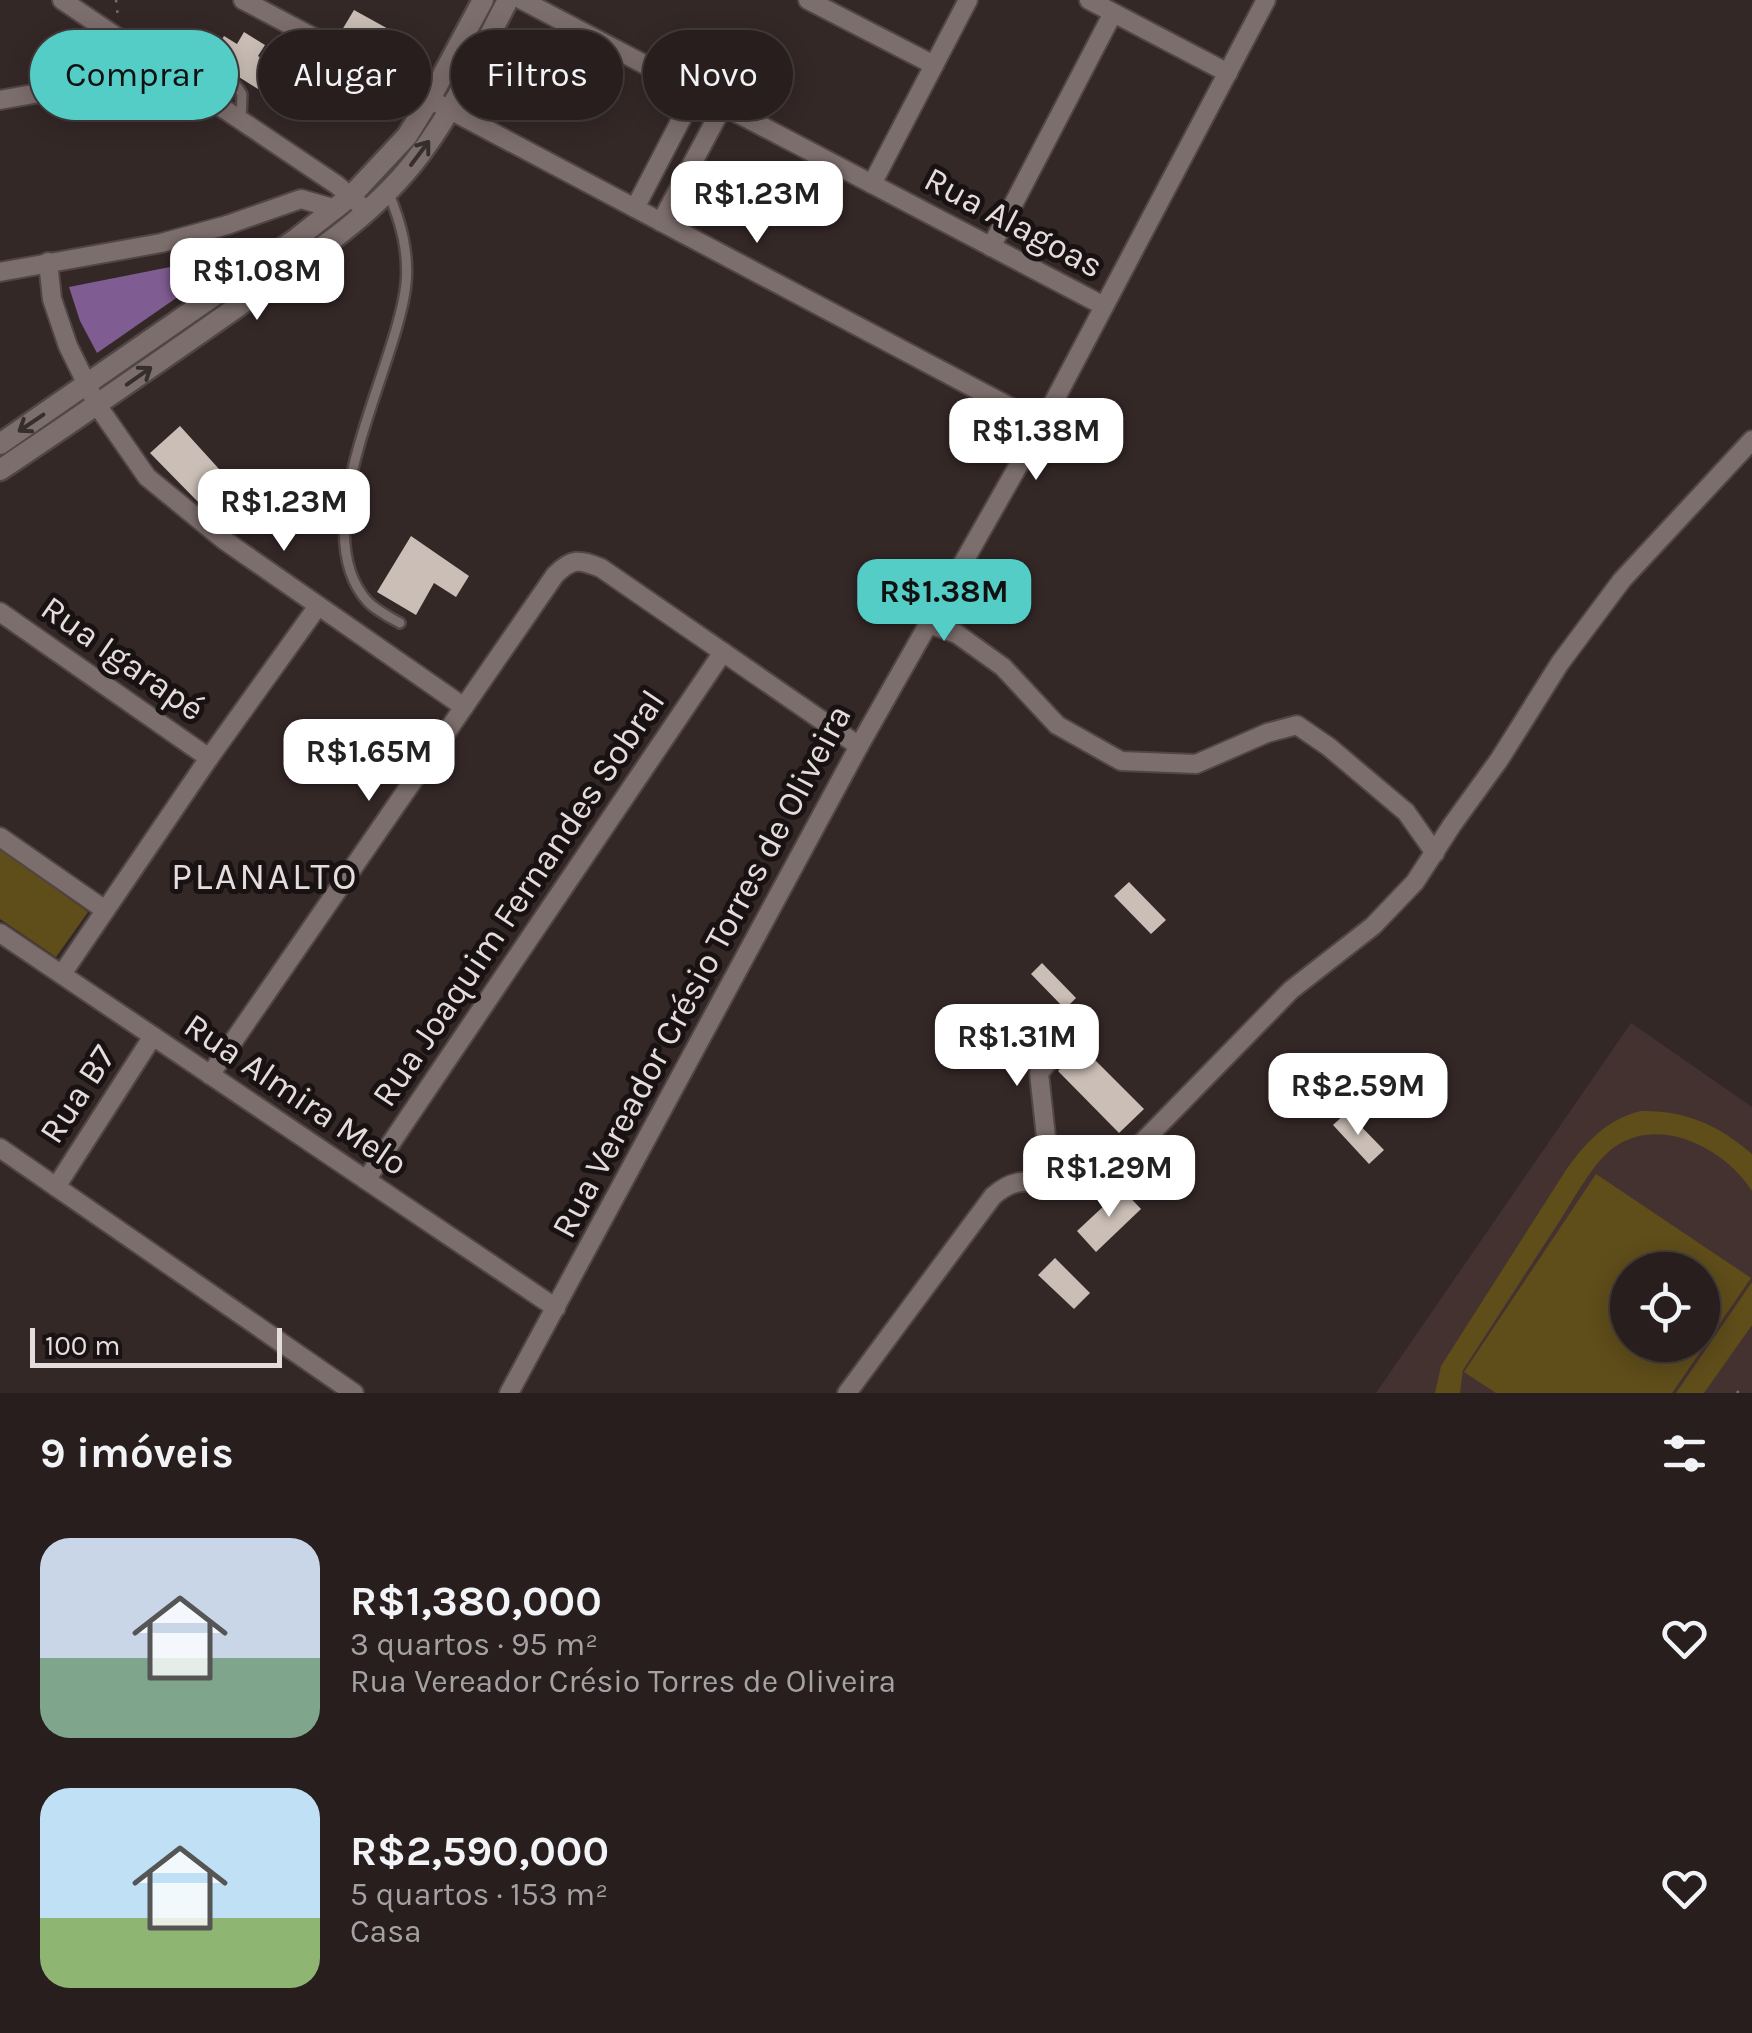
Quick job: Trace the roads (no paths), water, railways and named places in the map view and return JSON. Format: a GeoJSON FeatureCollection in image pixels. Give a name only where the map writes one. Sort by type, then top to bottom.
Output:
{"type":"FeatureCollection","features":[{"type":"Feature","properties":{"kind":"street"},"geometry":{"type":"LineString","coordinates":[[62,0],[108,30]]}},
{"type":"Feature","properties":{"kind":"street"},"geometry":{"type":"LineString","coordinates":[[242,0],[299,30]]}},
{"type":"Feature","properties":{"kind":"street"},"geometry":{"type":"LineString","coordinates":[[431,97],[482,0]]}},
{"type":"Feature","properties":{"kind":"street"},"geometry":{"type":"LineString","coordinates":[[0,470],[98,405],[367,211],[421,153],[450,110],[508,0]]}},
{"type":"Feature","properties":{"kind":"street","name":"Rua Alagoas"},"geometry":{"type":"LineString","coordinates":[[522,0],[643,63]]}},
{"type":"Feature","properties":{"kind":"street"},"geometry":{"type":"LineString","coordinates":[[808,0],[934,66]]}},
{"type":"Feature","properties":{"kind":"street"},"geometry":{"type":"LineString","coordinates":[[872,184],[968,0]]}},
{"type":"Feature","properties":{"kind":"street"},"geometry":{"type":"LineString","coordinates":[[1088,0],[1228,73]]}},
{"type":"Feature","properties":{"kind":"street","name":"Rua Vereador Crésio Torres de Oliveira"},"geometry":{"type":"LineString","coordinates":[[508,1393],[859,746],[1042,424],[1266,0]]}},
{"type":"Feature","properties":{"kind":"street"},"geometry":{"type":"LineString","coordinates":[[991,247],[1114,13]]}},
{"type":"Feature","properties":{"kind":"street"},"geometry":{"type":"LineString","coordinates":[[0,100],[30,95]]}},
{"type":"Feature","properties":{"kind":"street"},"geometry":{"type":"LineString","coordinates":[[431,100],[1042,424]]}},
{"type":"Feature","properties":{"kind":"street"},"geometry":{"type":"LineString","coordinates":[[240,118],[343,202]]}},
{"type":"Feature","properties":{"kind":"street"},"geometry":{"type":"LineString","coordinates":[[0,444],[343,202],[407,136],[417,120]]}},
{"type":"Feature","properties":{"kind":"street"},"geometry":{"type":"LineString","coordinates":[[635,208],[681,120]]}},
{"type":"Feature","properties":{"kind":"street"},"geometry":{"type":"LineString","coordinates":[[662,222],[716,120]]}},
{"type":"Feature","properties":{"kind":"street","name":"Rua Alagoas"},"geometry":{"type":"LineString","coordinates":[[750,120],[1104,306]]}},
{"type":"Feature","properties":{"kind":"street"},"geometry":{"type":"LineString","coordinates":[[0,272],[161,243],[301,199],[343,202],[367,211]]}},
{"type":"Feature","properties":{"kind":"street"},"geometry":{"type":"LineString","coordinates":[[48,262],[52,299],[68,346],[98,405],[148,477],[224,540],[464,706]]}},
{"type":"Feature","properties":{"kind":"street"},"geometry":{"type":"LineString","coordinates":[[847,1393],[993,1196],[1016,1182],[1067,1184],[1093,1178],[1122,1164],[1290,990],[1373,926],[1415,882],[1500,760],[1560,663],[1622,580],[1752,440]]}},
{"type":"Feature","properties":{"kind":"street"},"geometry":{"type":"LineString","coordinates":[[210,1075],[566,564],[587,562],[601,568],[859,746]]}},
{"type":"Feature","properties":{"kind":"street"},"geometry":{"type":"LineString","coordinates":[[62,974],[318,606]]}},
{"type":"Feature","properties":{"kind":"street","name":"Rua Igarapé"},"geometry":{"type":"LineString","coordinates":[[0,612],[209,758]]}},
{"type":"Feature","properties":{"kind":"street"},"geometry":{"type":"LineString","coordinates":[[929,624],[957,634],[1003,667],[1057,725],[1121,761],[1196,764],[1267,733],[1296,725],[1330,747],[1406,812],[1435,853]]}},
{"type":"Feature","properties":{"kind":"street","name":"Rua Joaquim Fernandes Sobral"},"geometry":{"type":"LineString","coordinates":[[366,1180],[723,652]]}},
{"type":"Feature","properties":{"kind":"street"},"geometry":{"type":"LineString","coordinates":[[0,837],[105,910]]}},
{"type":"Feature","properties":{"kind":"street","name":"Rua Almira Melo"},"geometry":{"type":"LineString","coordinates":[[0,932],[556,1308]]}},
{"type":"Feature","properties":{"kind":"street"},"geometry":{"type":"LineString","coordinates":[[1051,1183],[1040,1073],[1080,1023]]}},
{"type":"Feature","properties":{"kind":"street","name":"Rua B7"},"geometry":{"type":"LineString","coordinates":[[56,1186],[153,1036]]}},
{"type":"Feature","properties":{"kind":"street"},"geometry":{"type":"LineString","coordinates":[[0,1148],[354,1393]]}},
{"type":"Feature","properties":{"kind":"lane"},"geometry":{"type":"LineString","coordinates":[[238,89],[242,94],[240,118]]}},
{"type":"Feature","properties":{"kind":"lane"},"geometry":{"type":"LineString","coordinates":[[388,191],[406,247],[406,285],[351,474],[344,518],[347,559],[356,584],[368,602],[400,624]]}},
{"type":"Feature","properties":{"kind":"district","name":"PLANALTO"},"geometry":{"type":"Point","coordinates":[265,876]}}]}
